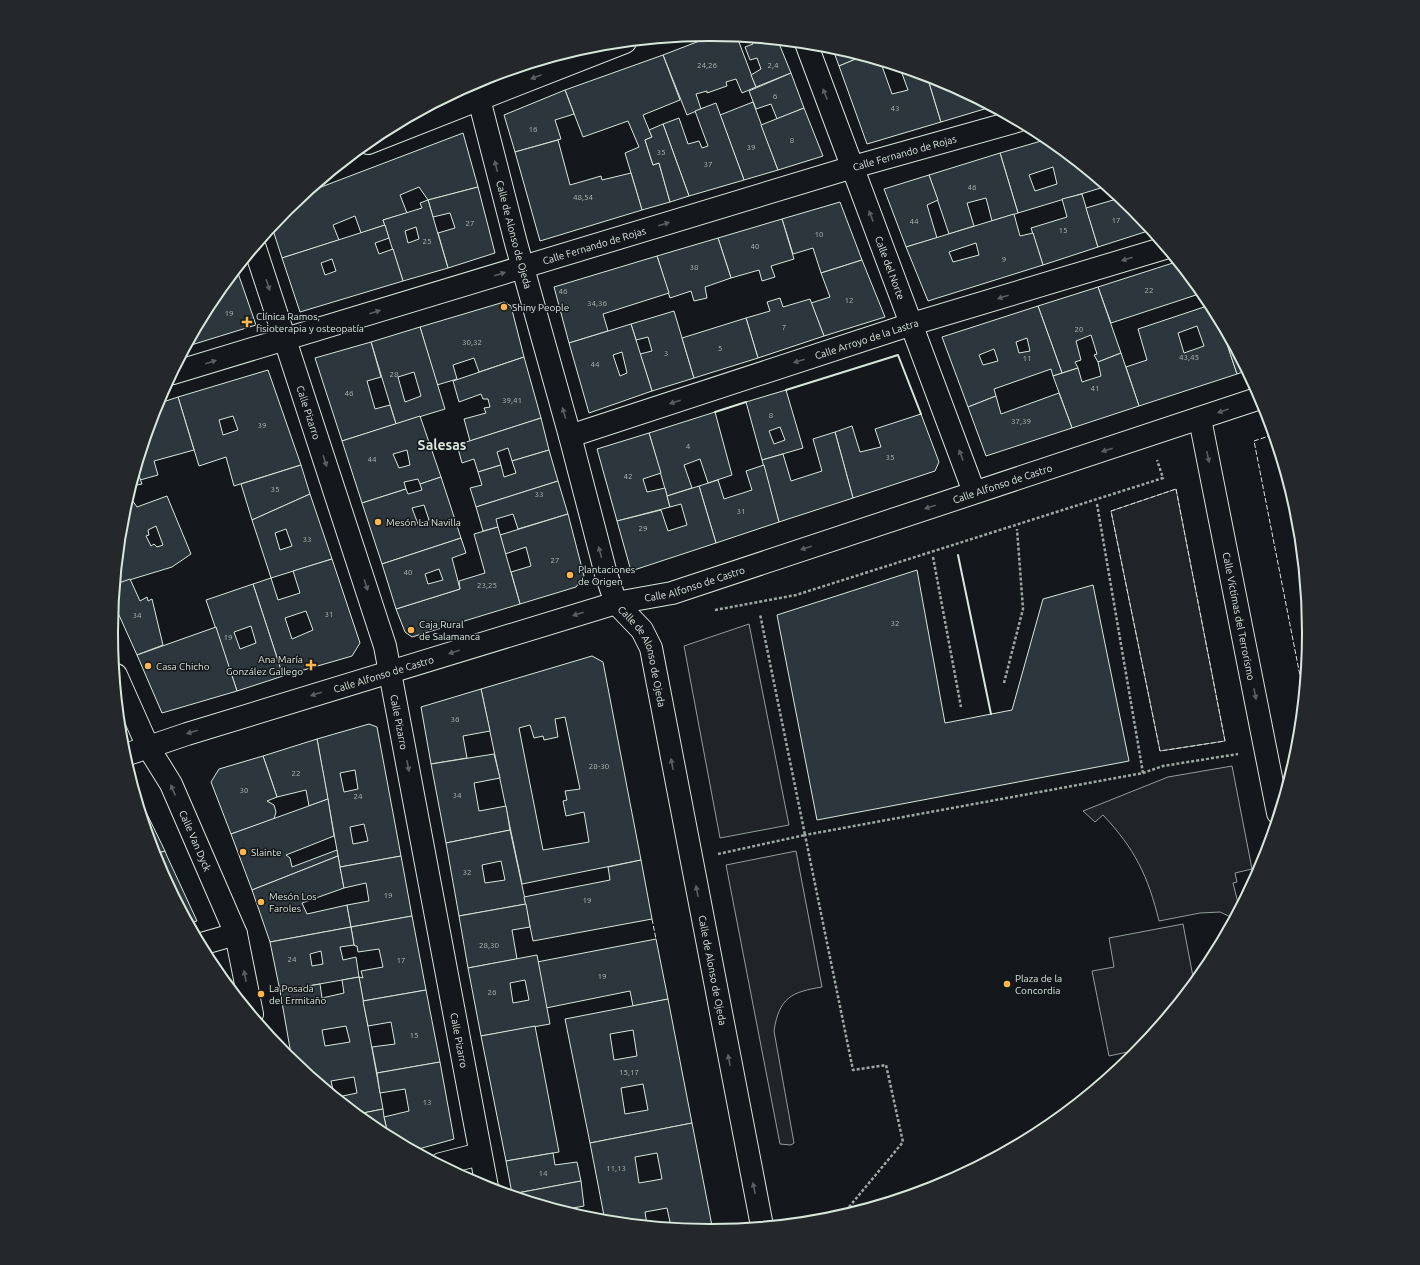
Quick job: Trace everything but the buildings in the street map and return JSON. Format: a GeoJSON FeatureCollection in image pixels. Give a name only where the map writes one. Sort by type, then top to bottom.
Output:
{"type":"FeatureCollection","features":[{"type":"Feature","properties":{"kind":"street","name":"Calle del Norte"},"geometry":{"type":"LineString","coordinates":[[808,49],[974,492]]}},
{"type":"Feature","properties":{"kind":"street"},"geometry":{"type":"LineString","coordinates":[[394,133],[602,51]]}},
{"type":"Feature","properties":{"kind":"street","name":"Calle de Alonso de Ojeda"},"geometry":{"type":"LineString","coordinates":[[479,99],[522,267],[570,436],[606,574],[616,603],[642,630],[651,648],[761,1222]]}},
{"type":"Feature","properties":{"kind":"street","name":"Calle Fernando de Rojas"},"geometry":{"type":"LineString","coordinates":[[179,371],[853,167],[1010,123]]}},
{"type":"Feature","properties":{"kind":"street","name":"Calle Arroyo de la Lastra"},"geometry":{"type":"LineString","coordinates":[[570,436],[912,324],[1161,249]]}},
{"type":"Feature","properties":{"kind":"street","name":"Calle Pizarro"},"geometry":{"type":"LineString","coordinates":[[257,253],[386,646],[485,1180]]}},
{"type":"Feature","properties":{"kind":"street","name":"Calle Alfonso de Castro"},"geometry":{"type":"LineString","coordinates":[[131,753],[187,734],[616,603],[680,590],[1254,400]]}},
{"type":"Feature","properties":{"kind":"street","name":"Calle Víctimas del Terrorismo"},"geometry":{"type":"LineString","coordinates":[[1200,419],[1276,803]]}},
{"type":"Feature","properties":{"kind":"street","name":"Calle Van Dyck"},"geometry":{"type":"LineString","coordinates":[[122,688],[148,748],[171,784],[236,934],[250,1004]]}},
{"type":"Feature","properties":{"kind":"street"},"geometry":{"type":"LineString","coordinates":[[207,942],[236,934]]}},
{"type":"Feature","properties":{"kind":"street"},"geometry":{"type":"LineString","coordinates":[[447,1162],[480,1154]]}},
{"type":"Feature","properties":{"kind":"path"},"geometry":{"type":"LineString","coordinates":[[713,610],[796,595],[1163,478],[1156,457]]}},
{"type":"Feature","properties":{"kind":"path"},"geometry":{"type":"LineString","coordinates":[[1097,504],[1143,773]]}},
{"type":"Feature","properties":{"kind":"path"},"geometry":{"type":"LineString","coordinates":[[1004,683],[1023,609],[1017,529]]}},
{"type":"Feature","properties":{"kind":"path"},"geometry":{"type":"LineString","coordinates":[[933,557],[961,708]]}},
{"type":"Feature","properties":{"kind":"path"},"geometry":{"type":"LineString","coordinates":[[760,614],[853,1070],[886,1065],[903,1142],[849,1207]]}},
{"type":"Feature","properties":{"kind":"path"},"geometry":{"type":"LineString","coordinates":[[714,854],[805,835],[1143,773],[1163,766],[1240,754]]}},
{"type":"Feature","properties":{"kind":"shaded area"},"geometry":{"type":"Polygon","coordinates":[[[1176,489],[1225,741],[1160,751],[1111,511],[1176,489]]]}},
{"type":"Feature","properties":{"kind":"shaded area"},"geometry":{"type":"Polygon","coordinates":[[[749,624],[789,825],[720,838],[684,646],[749,624]]]}},
{"type":"Feature","properties":{"kind":"shaded area"},"geometry":{"type":"Polygon","coordinates":[[[1232,766],[1252,869],[1235,873],[1237,882],[1233,883],[1237,900],[1229,916],[1220,912],[1200,913],[1159,921],[1145,877],[1124,840],[1103,815],[1095,822],[1083,811],[1168,777],[1232,766]]]}},
{"type":"Feature","properties":{"kind":"shaded area"},"geometry":{"type":"Polygon","coordinates":[[[796,851],[822,987],[802,991],[788,998],[779,1011],[776,1020],[774,1031],[794,1143],[791,1145],[780,1144],[726,865],[796,851]]]}},
{"type":"Feature","properties":{"kind":"shaded area"},"geometry":{"type":"Polygon","coordinates":[[[1183,924],[1193,974],[1155,1023],[1128,1051],[1109,1056],[1092,971],[1114,967],[1109,938],[1183,924]]]}},
{"type":"Feature","properties":{"kind":"fence"},"geometry":{"type":"LineString","coordinates":[[1268,436],[1254,441],[1300,674]]}},
{"type":"Feature","properties":{"kind":"fence"},"geometry":{"type":"LineString","coordinates":[[1176,489],[1225,741],[1160,751],[1111,511],[1176,489]]}},
{"type":"Feature","properties":{"kind":"fence"},"geometry":{"type":"LineString","coordinates":[[652,919],[656,939]]}},
{"type":"Feature","properties":{"kind":"wall"},"geometry":{"type":"LineString","coordinates":[[786,390],[898,355],[921,414]]}},
{"type":"Feature","properties":{"kind":"wall"},"geometry":{"type":"LineString","coordinates":[[715,412],[746,402]]}},
{"type":"Feature","properties":{"kind":"wall"},"geometry":{"type":"LineString","coordinates":[[958,555],[991,714]]}},
{"type":"Feature","properties":{"kind":"place","name":"Shiny People"},"geometry":{"type":"Point","coordinates":[504,307]}},
{"type":"Feature","properties":{"kind":"place","name":"Clínica Ramos, fisioterapia y osteopatía"},"geometry":{"type":"Point","coordinates":[247,322]}},
{"type":"Feature","properties":{"kind":"place","name":"Mesón La Navilla"},"geometry":{"type":"Point","coordinates":[378,522]}},
{"type":"Feature","properties":{"kind":"place","name":"Plantaciones de Origen"},"geometry":{"type":"Point","coordinates":[570,575]}},
{"type":"Feature","properties":{"kind":"place","name":"Caja Rural de Salamanca"},"geometry":{"type":"Point","coordinates":[411,630]}},
{"type":"Feature","properties":{"kind":"place","name":"Ana María González Gallego"},"geometry":{"type":"Point","coordinates":[311,665]}},
{"type":"Feature","properties":{"kind":"place","name":"Casa Chicho"},"geometry":{"type":"Point","coordinates":[148,666]}},
{"type":"Feature","properties":{"kind":"place","name":"Slainte"},"geometry":{"type":"Point","coordinates":[243,852]}},
{"type":"Feature","properties":{"kind":"place","name":"Mesón Los Faroles"},"geometry":{"type":"Point","coordinates":[261,902]}},
{"type":"Feature","properties":{"kind":"place","name":"Plaza de la Concordia"},"geometry":{"type":"Point","coordinates":[1007,984]}},
{"type":"Feature","properties":{"kind":"place","name":"La Posada del Ermitaño"},"geometry":{"type":"Point","coordinates":[261,994]}},
{"type":"Feature","properties":{"kind":"district","name":"Salesas"},"geometry":{"type":"Point","coordinates":[442,445]}}]}
